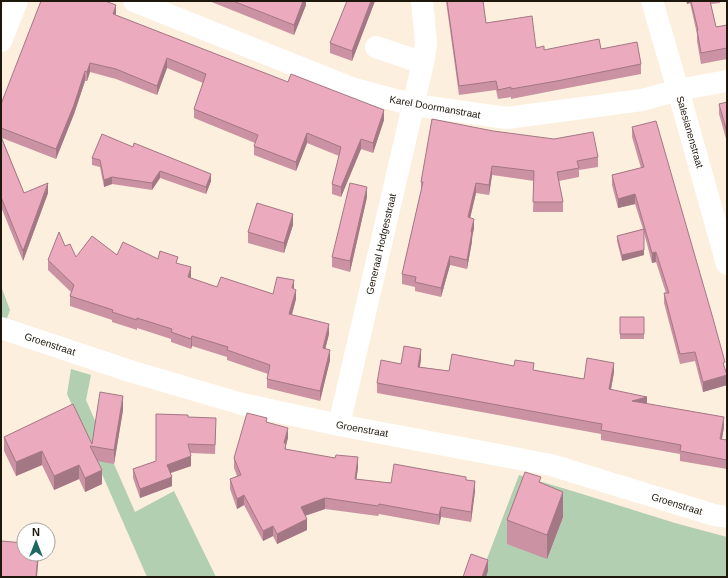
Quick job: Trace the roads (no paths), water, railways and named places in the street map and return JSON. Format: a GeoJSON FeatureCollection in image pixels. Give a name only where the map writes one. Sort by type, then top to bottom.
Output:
{"type":"FeatureCollection","features":[{"type":"Feature","properties":{"kind":"street"},"geometry":{"type":"LineString","coordinates":[[1,41],[17,1]]}},
{"type":"Feature","properties":{"kind":"street","name":"Karel Doormanstraat"},"geometry":{"type":"LineString","coordinates":[[134,1],[354,89],[414,105],[507,118],[642,100],[678,90],[727,81]]}},
{"type":"Feature","properties":{"kind":"street","name":"Generaal Hodgesstraat"},"geometry":{"type":"LineString","coordinates":[[339,425],[423,63],[426,44],[422,1]]}},
{"type":"Feature","properties":{"kind":"street","name":"Salesianenstraat"},"geometry":{"type":"LineString","coordinates":[[652,1],[727,264]]}},
{"type":"Feature","properties":{"kind":"street"},"geometry":{"type":"LineString","coordinates":[[376,47],[423,63]]}},
{"type":"Feature","properties":{"kind":"street","name":"Groenstraat"},"geometry":{"type":"LineString","coordinates":[[1,328],[130,371],[242,404],[339,425],[551,465],[714,515],[727,517]]}}]}
